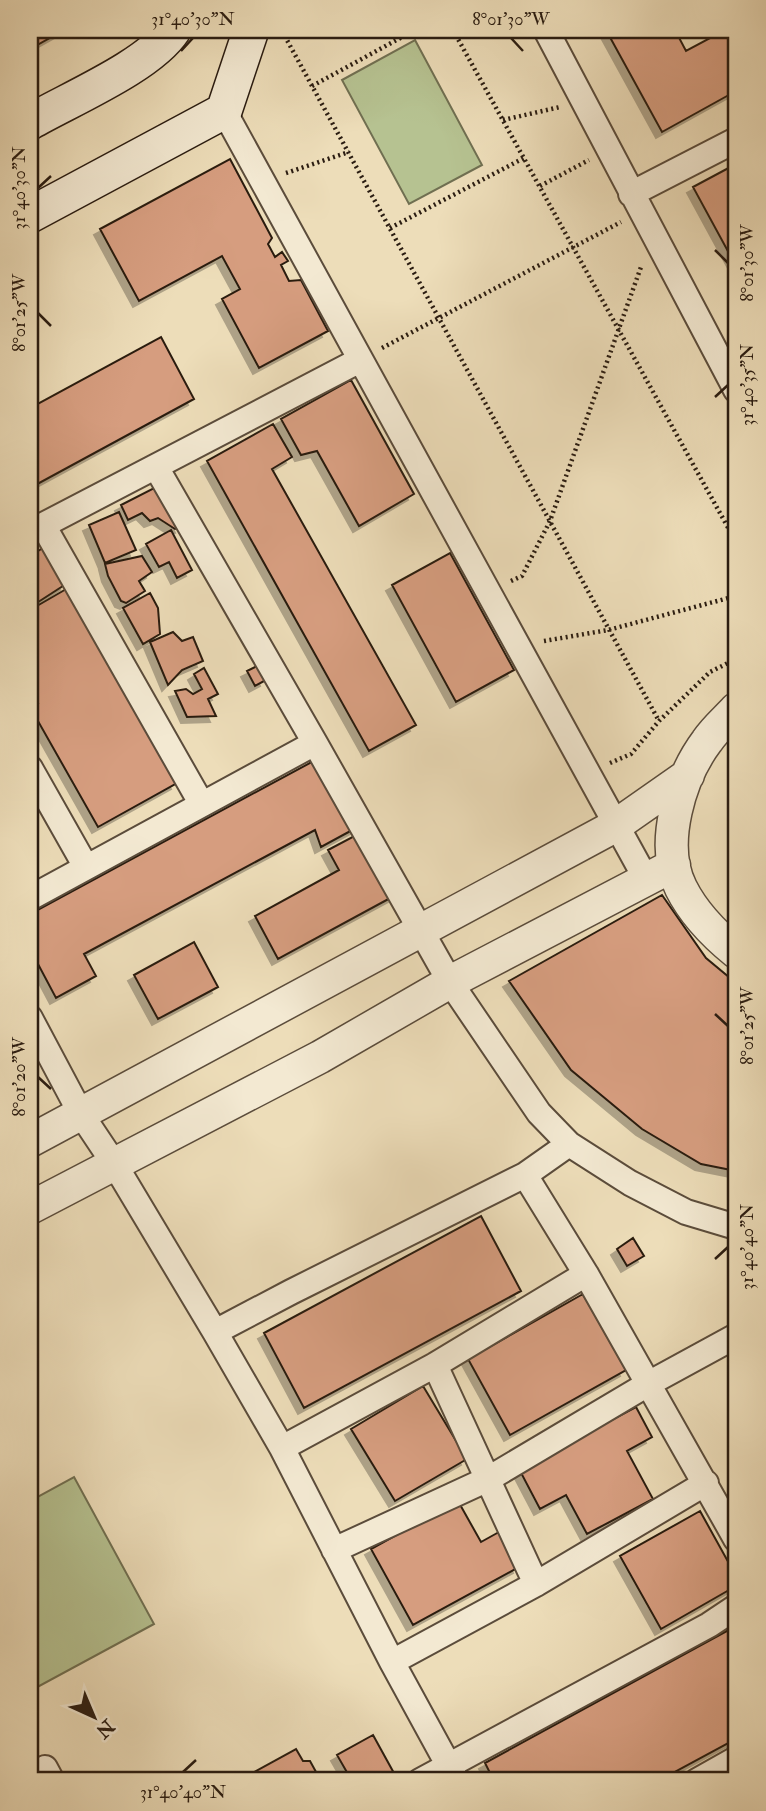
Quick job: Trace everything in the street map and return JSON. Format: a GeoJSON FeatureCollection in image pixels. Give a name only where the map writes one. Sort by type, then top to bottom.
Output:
{"type":"FeatureCollection","features":[{"type":"Feature","properties":{"kind":"main road"},"geometry":{"type":"LineString","coordinates":[[30,122],[145,59],[165,43],[173,30]]}},
{"type":"Feature","properties":{"kind":"main road"},"geometry":{"type":"LineString","coordinates":[[30,215],[224,111],[251,30]]}},
{"type":"Feature","properties":{"kind":"street"},"geometry":{"type":"LineString","coordinates":[[546,30],[736,390]]}},
{"type":"Feature","properties":{"kind":"street"},"geometry":{"type":"LineString","coordinates":[[224,111],[646,879]]}},
{"type":"Feature","properties":{"kind":"street"},"geometry":{"type":"LineString","coordinates":[[636,203],[736,140]]}},
{"type":"Feature","properties":{"kind":"street"},"geometry":{"type":"LineString","coordinates":[[201,803],[36,528],[360,360]]}},
{"type":"Feature","properties":{"kind":"street"},"geometry":{"type":"LineString","coordinates":[[156,467],[450,982],[539,1113],[569,1144],[660,1199],[686,1212],[736,1227]]}},
{"type":"Feature","properties":{"kind":"street"},"geometry":{"type":"LineString","coordinates":[[736,709],[707,741],[688,775],[676,807],[672,837],[674,865],[680,887],[719,938],[736,952]]}},
{"type":"Feature","properties":{"kind":"street"},"geometry":{"type":"LineString","coordinates":[[30,898],[315,743]]}},
{"type":"Feature","properties":{"kind":"street"},"geometry":{"type":"LineString","coordinates":[[30,768],[86,867]]}},
{"type":"Feature","properties":{"kind":"street"},"geometry":{"type":"LineString","coordinates":[[30,1142],[615,826],[688,775]]}},
{"type":"Feature","properties":{"kind":"street"},"geometry":{"type":"LineString","coordinates":[[30,1208],[320,1057],[450,982],[674,865]]}},
{"type":"Feature","properties":{"kind":"street"},"geometry":{"type":"LineString","coordinates":[[30,1018],[81,1114],[115,1165],[282,1448],[392,1662],[453,1773]]}},
{"type":"Feature","properties":{"kind":"street"},"geometry":{"type":"LineString","coordinates":[[215,1332],[525,1175],[569,1144]]}},
{"type":"Feature","properties":{"kind":"street"},"geometry":{"type":"LineString","coordinates":[[525,1175],[586,1274],[736,1539]]}},
{"type":"Feature","properties":{"kind":"street"},"geometry":{"type":"LineString","coordinates":[[282,1448],[435,1365],[586,1274]]}},
{"type":"Feature","properties":{"kind":"street"},"geometry":{"type":"LineString","coordinates":[[334,1550],[488,1479],[648,1384],[736,1336]]}},
{"type":"Feature","properties":{"kind":"street"},"geometry":{"type":"LineString","coordinates":[[435,1365],[536,1584]]}},
{"type":"Feature","properties":{"kind":"street"},"geometry":{"type":"LineString","coordinates":[[392,1662],[536,1584],[706,1483]]}},
{"type":"Feature","properties":{"kind":"street"},"geometry":{"type":"LineString","coordinates":[[420,1781],[453,1773],[736,1607]]}},
{"type":"Feature","properties":{"kind":"street"},"geometry":{"type":"LineString","coordinates":[[697,1781],[736,1759]]}},
{"type":"Feature","properties":{"kind":"path"},"geometry":{"type":"LineString","coordinates":[[282,30],[659,722]]}},
{"type":"Feature","properties":{"kind":"path"},"geometry":{"type":"LineString","coordinates":[[312,86],[415,30]]}},
{"type":"Feature","properties":{"kind":"path"},"geometry":{"type":"LineString","coordinates":[[453,30],[736,542]]}},
{"type":"Feature","properties":{"kind":"path"},"geometry":{"type":"LineString","coordinates":[[503,120],[583,102]]}},
{"type":"Feature","properties":{"kind":"path"},"geometry":{"type":"LineString","coordinates":[[540,186],[608,150]]}},
{"type":"Feature","properties":{"kind":"path"},"geometry":{"type":"LineString","coordinates":[[263,180],[349,152]]}},
{"type":"Feature","properties":{"kind":"path"},"geometry":{"type":"LineString","coordinates":[[390,228],[523,158]]}},
{"type":"Feature","properties":{"kind":"path"},"geometry":{"type":"LineString","coordinates":[[360,360],[573,247],[636,203]]}},
{"type":"Feature","properties":{"kind":"path"},"geometry":{"type":"LineString","coordinates":[[486,592],[522,576],[550,521],[642,266],[657,242]]}},
{"type":"Feature","properties":{"kind":"path"},"geometry":{"type":"LineString","coordinates":[[516,646],[608,629],[736,596]]}},
{"type":"Feature","properties":{"kind":"path"},"geometry":{"type":"LineString","coordinates":[[587,774],[631,754],[710,672],[736,659]]}},
{"type":"Feature","properties":{"kind":"green space"},"geometry":{"type":"Polygon","coordinates":[[[415,40],[482,165],[409,204],[342,80],[415,40]]]}},
{"type":"Feature","properties":{"kind":"green space"},"geometry":{"type":"Polygon","coordinates":[[[74,1477],[154,1624],[30,1691],[30,1501],[74,1477]]]}},
{"type":"Feature","properties":{"kind":"building"},"geometry":{"type":"Polygon","coordinates":[[[30,30],[64,30],[30,49],[30,30]]]}},
{"type":"Feature","properties":{"kind":"building"},"geometry":{"type":"Polygon","coordinates":[[[606,30],[675,30],[686,51],[725,30],[736,30],[736,91],[662,132],[606,30]]]}},
{"type":"Feature","properties":{"kind":"building"},"geometry":{"type":"Polygon","coordinates":[[[230,159],[272,238],[268,244],[275,257],[282,252],[288,261],[281,265],[289,281],[301,280],[328,331],[259,368],[222,299],[240,289],[222,256],[139,301],[100,229],[230,159]]]}},
{"type":"Feature","properties":{"kind":"building"},"geometry":{"type":"Polygon","coordinates":[[[736,164],[736,266],[693,187],[736,164]]]}},
{"type":"Feature","properties":{"kind":"building"},"geometry":{"type":"Polygon","coordinates":[[[161,337],[194,399],[30,488],[30,408],[161,337]]]}},
{"type":"Feature","properties":{"kind":"building"},"geometry":{"type":"Polygon","coordinates":[[[351,380],[414,494],[359,526],[317,451],[301,455],[281,419],[351,380]]]}},
{"type":"Feature","properties":{"kind":"building"},"geometry":{"type":"Polygon","coordinates":[[[273,424],[292,457],[272,469],[416,725],[369,751],[207,461],[273,424]]]}},
{"type":"Feature","properties":{"kind":"building"},"geometry":{"type":"Polygon","coordinates":[[[160,485],[181,527],[175,529],[158,518],[150,521],[142,513],[128,520],[121,505],[160,485]]]}},
{"type":"Feature","properties":{"kind":"building"},"geometry":{"type":"Polygon","coordinates":[[[119,512],[136,550],[105,563],[89,525],[119,512]]]}},
{"type":"Feature","properties":{"kind":"building"},"geometry":{"type":"Polygon","coordinates":[[[171,530],[192,570],[177,578],[169,562],[159,567],[146,544],[171,530]]]}},
{"type":"Feature","properties":{"kind":"building"},"geometry":{"type":"Polygon","coordinates":[[[43,548],[66,584],[32,606],[30,556],[43,548]]]}},
{"type":"Feature","properties":{"kind":"building"},"geometry":{"type":"Polygon","coordinates":[[[450,553],[514,670],[456,702],[392,585],[450,553]]]}},
{"type":"Feature","properties":{"kind":"building"},"geometry":{"type":"Polygon","coordinates":[[[142,556],[152,572],[139,581],[145,591],[126,603],[121,601],[105,564],[142,556]]]}},
{"type":"Feature","properties":{"kind":"building"},"geometry":{"type":"Polygon","coordinates":[[[68,588],[177,783],[98,827],[30,707],[38,703],[30,687],[30,610],[68,588]]]}},
{"type":"Feature","properties":{"kind":"building"},"geometry":{"type":"Polygon","coordinates":[[[150,593],[158,608],[160,634],[143,644],[123,608],[150,593]]]}},
{"type":"Feature","properties":{"kind":"building"},"geometry":{"type":"Polygon","coordinates":[[[173,632],[182,641],[193,637],[203,661],[182,670],[168,685],[150,642],[173,632]]]}},
{"type":"Feature","properties":{"kind":"building"},"geometry":{"type":"Polygon","coordinates":[[[259,665],[266,680],[255,686],[247,671],[259,665]]]}},
{"type":"Feature","properties":{"kind":"building"},"geometry":{"type":"Polygon","coordinates":[[[204,668],[218,694],[208,699],[216,716],[187,717],[175,691],[186,689],[193,694],[202,689],[194,674],[204,668]]]}},
{"type":"Feature","properties":{"kind":"building"},"geometry":{"type":"Polygon","coordinates":[[[319,758],[356,828],[321,847],[315,830],[84,954],[96,976],[56,998],[30,949],[30,914],[319,758]]]}},
{"type":"Feature","properties":{"kind":"building"},"geometry":{"type":"Polygon","coordinates":[[[360,833],[394,896],[278,959],[255,916],[339,870],[328,850],[360,833]]]}},
{"type":"Feature","properties":{"kind":"building"},"geometry":{"type":"Polygon","coordinates":[[[662,895],[706,958],[736,983],[736,1171],[701,1164],[642,1129],[571,1070],[509,981],[662,895]]]}},
{"type":"Feature","properties":{"kind":"building"},"geometry":{"type":"Polygon","coordinates":[[[194,942],[218,987],[158,1019],[134,975],[194,942]]]}},
{"type":"Feature","properties":{"kind":"building"},"geometry":{"type":"Polygon","coordinates":[[[481,1216],[521,1291],[304,1408],[264,1333],[481,1216]]]}},
{"type":"Feature","properties":{"kind":"building"},"geometry":{"type":"Polygon","coordinates":[[[633,1238],[644,1256],[627,1266],[617,1249],[633,1238]]]}},
{"type":"Feature","properties":{"kind":"building"},"geometry":{"type":"Polygon","coordinates":[[[583,1294],[626,1370],[510,1435],[468,1359],[583,1294]]]}},
{"type":"Feature","properties":{"kind":"building"},"geometry":{"type":"Polygon","coordinates":[[[423,1386],[467,1459],[395,1501],[351,1429],[423,1386]]]}},
{"type":"Feature","properties":{"kind":"building"},"geometry":{"type":"Polygon","coordinates":[[[636,1407],[652,1437],[627,1451],[653,1499],[587,1534],[566,1495],[540,1509],[519,1469],[636,1407]]]}},
{"type":"Feature","properties":{"kind":"building"},"geometry":{"type":"Polygon","coordinates":[[[458,1501],[481,1542],[499,1532],[519,1567],[413,1625],[371,1549],[458,1501]]]}},
{"type":"Feature","properties":{"kind":"building"},"geometry":{"type":"Polygon","coordinates":[[[700,1511],[736,1576],[736,1586],[661,1629],[620,1556],[700,1511]]]}},
{"type":"Feature","properties":{"kind":"building"},"geometry":{"type":"Polygon","coordinates":[[[736,1626],[736,1739],[658,1781],[494,1781],[485,1763],[736,1626]]]}},
{"type":"Feature","properties":{"kind":"building"},"geometry":{"type":"Polygon","coordinates":[[[373,1735],[395,1775],[385,1781],[352,1781],[337,1755],[373,1735]]]}},
{"type":"Feature","properties":{"kind":"building"},"geometry":{"type":"Polygon","coordinates":[[[296,1749],[303,1761],[310,1761],[321,1781],[238,1781],[296,1749]]]}}]}
